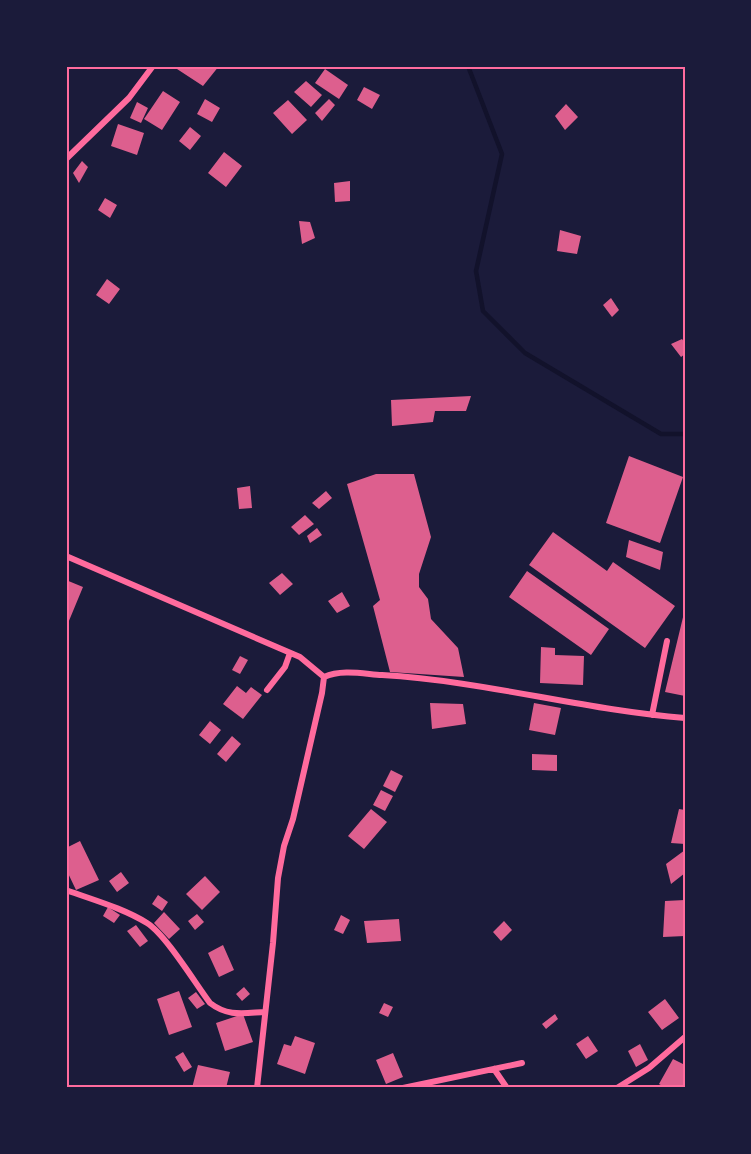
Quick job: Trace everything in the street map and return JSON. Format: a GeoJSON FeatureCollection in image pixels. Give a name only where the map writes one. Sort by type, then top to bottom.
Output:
{"type":"FeatureCollection","features":[{"type":"Feature","properties":{"kind":"street"},"geometry":{"type":"LineString","coordinates":[[66,159],[129,98],[153,66]]}},
{"type":"Feature","properties":{"kind":"street"},"geometry":{"type":"LineString","coordinates":[[66,556],[300,657],[324,677]]}},
{"type":"Feature","properties":{"kind":"street"},"geometry":{"type":"LineString","coordinates":[[652,715],[667,641]]}},
{"type":"Feature","properties":{"kind":"street"},"geometry":{"type":"LineString","coordinates":[[267,690],[285,667],[290,653]]}},
{"type":"Feature","properties":{"kind":"street"},"geometry":{"type":"LineString","coordinates":[[324,677],[340,673],[420,677],[514,691],[603,708],[685,718]]}},
{"type":"Feature","properties":{"kind":"street"},"geometry":{"type":"LineString","coordinates":[[257,1088],[278,878],[324,677]]}},
{"type":"Feature","properties":{"kind":"street"},"geometry":{"type":"LineString","coordinates":[[66,890],[123,911],[154,929],[210,1003],[218,1009],[231,1014],[266,1012]]}},
{"type":"Feature","properties":{"kind":"street"},"geometry":{"type":"LineString","coordinates":[[617,1088],[649,1068],[685,1037]]}},
{"type":"Feature","properties":{"kind":"street"},"geometry":{"type":"LineString","coordinates":[[403,1088],[522,1063]]}},
{"type":"Feature","properties":{"kind":"street"},"geometry":{"type":"LineString","coordinates":[[495,1069],[507,1088]]}},
{"type":"Feature","properties":{"kind":"building"},"geometry":{"type":"Polygon","coordinates":[[[179,66],[219,66],[203,86],[177,69],[179,66]]]}},
{"type":"Feature","properties":{"kind":"building"},"geometry":{"type":"Polygon","coordinates":[[[325,69],[348,85],[339,99],[315,83],[325,69]]]}},
{"type":"Feature","properties":{"kind":"building"},"geometry":{"type":"Polygon","coordinates":[[[306,81],[322,95],[311,107],[294,92],[306,81]]]}},
{"type":"Feature","properties":{"kind":"building"},"geometry":{"type":"Polygon","coordinates":[[[364,87],[380,95],[372,109],[357,100],[364,87]]]}},
{"type":"Feature","properties":{"kind":"building"},"geometry":{"type":"Polygon","coordinates":[[[163,91],[180,102],[162,130],[144,119],[163,91]]]}},
{"type":"Feature","properties":{"kind":"building"},"geometry":{"type":"Polygon","coordinates":[[[205,99],[220,108],[212,122],[197,114],[205,99]]]}},
{"type":"Feature","properties":{"kind":"building"},"geometry":{"type":"Polygon","coordinates":[[[329,99],[335,105],[322,121],[315,113],[329,99]]]}},
{"type":"Feature","properties":{"kind":"building"},"geometry":{"type":"Polygon","coordinates":[[[288,100],[307,120],[292,134],[273,113],[288,100]]]}},
{"type":"Feature","properties":{"kind":"building"},"geometry":{"type":"Polygon","coordinates":[[[137,102],[148,108],[141,123],[130,118],[137,102]]]}},
{"type":"Feature","properties":{"kind":"building"},"geometry":{"type":"Polygon","coordinates":[[[566,104],[578,117],[565,130],[555,116],[566,104]]]}},
{"type":"Feature","properties":{"kind":"building"},"geometry":{"type":"Polygon","coordinates":[[[118,124],[144,133],[137,155],[111,146],[118,124]]]}},
{"type":"Feature","properties":{"kind":"building"},"geometry":{"type":"Polygon","coordinates":[[[190,127],[201,136],[190,150],[179,141],[190,127]]]}},
{"type":"Feature","properties":{"kind":"building"},"geometry":{"type":"Polygon","coordinates":[[[224,152],[242,166],[226,187],[208,173],[224,152]]]}},
{"type":"Feature","properties":{"kind":"building"},"geometry":{"type":"Polygon","coordinates":[[[82,161],[88,167],[79,183],[73,173],[82,161]]]}},
{"type":"Feature","properties":{"kind":"building"},"geometry":{"type":"Polygon","coordinates":[[[350,181],[350,201],[335,202],[334,183],[350,181]]]}},
{"type":"Feature","properties":{"kind":"building"},"geometry":{"type":"Polygon","coordinates":[[[105,198],[117,205],[110,218],[98,210],[105,198]]]}},
{"type":"Feature","properties":{"kind":"building"},"geometry":{"type":"Polygon","coordinates":[[[299,221],[310,222],[315,238],[302,244],[299,221]]]}},
{"type":"Feature","properties":{"kind":"building"},"geometry":{"type":"Polygon","coordinates":[[[560,230],[581,236],[577,254],[557,251],[560,230]]]}},
{"type":"Feature","properties":{"kind":"building"},"geometry":{"type":"Polygon","coordinates":[[[107,279],[120,289],[109,304],[96,295],[107,279]]]}},
{"type":"Feature","properties":{"kind":"building"},"geometry":{"type":"Polygon","coordinates":[[[611,298],[619,310],[612,317],[603,305],[611,298]]]}},
{"type":"Feature","properties":{"kind":"building"},"geometry":{"type":"Polygon","coordinates":[[[682,339],[685,343],[685,354],[681,357],[671,344],[682,339]]]}},
{"type":"Feature","properties":{"kind":"building"},"geometry":{"type":"Polygon","coordinates":[[[471,396],[466,411],[435,411],[433,422],[392,426],[391,400],[471,396]]]}},
{"type":"Feature","properties":{"kind":"building"},"geometry":{"type":"Polygon","coordinates":[[[629,456],[683,477],[660,543],[606,523],[629,456]]]}},
{"type":"Feature","properties":{"kind":"building"},"geometry":{"type":"Polygon","coordinates":[[[376,474],[414,474],[431,537],[419,574],[419,587],[428,599],[431,619],[458,648],[464,677],[390,672],[373,606],[380,600],[347,484],[376,474]]]}},
{"type":"Feature","properties":{"kind":"building"},"geometry":{"type":"Polygon","coordinates":[[[250,486],[252,508],[239,509],[237,488],[250,486]]]}},
{"type":"Feature","properties":{"kind":"building"},"geometry":{"type":"Polygon","coordinates":[[[326,491],[332,498],[319,509],[312,503],[326,491]]]}},
{"type":"Feature","properties":{"kind":"building"},"geometry":{"type":"Polygon","coordinates":[[[305,515],[314,524],[299,535],[291,527],[305,515]]]}},
{"type":"Feature","properties":{"kind":"building"},"geometry":{"type":"Polygon","coordinates":[[[317,528],[322,535],[310,543],[307,536],[317,528]]]}},
{"type":"Feature","properties":{"kind":"building"},"geometry":{"type":"Polygon","coordinates":[[[553,532],[607,571],[613,562],[675,606],[645,648],[529,565],[553,532]]]}},
{"type":"Feature","properties":{"kind":"building"},"geometry":{"type":"Polygon","coordinates":[[[629,540],[663,552],[660,570],[626,557],[629,540]]]}},
{"type":"Feature","properties":{"kind":"building"},"geometry":{"type":"Polygon","coordinates":[[[527,571],[609,629],[591,655],[509,597],[527,571]]]}},
{"type":"Feature","properties":{"kind":"building"},"geometry":{"type":"Polygon","coordinates":[[[282,573],[293,584],[280,595],[269,583],[282,573]]]}},
{"type":"Feature","properties":{"kind":"building"},"geometry":{"type":"Polygon","coordinates":[[[66,580],[83,587],[66,628],[66,580]]]}},
{"type":"Feature","properties":{"kind":"building"},"geometry":{"type":"Polygon","coordinates":[[[342,592],[350,606],[337,613],[328,601],[342,592]]]}},
{"type":"Feature","properties":{"kind":"building"},"geometry":{"type":"Polygon","coordinates":[[[685,613],[685,696],[665,692],[685,613]]]}},
{"type":"Feature","properties":{"kind":"building"},"geometry":{"type":"Polygon","coordinates":[[[541,647],[555,648],[555,655],[584,656],[583,685],[540,683],[541,647]]]}},
{"type":"Feature","properties":{"kind":"building"},"geometry":{"type":"Polygon","coordinates":[[[240,656],[248,660],[240,674],[232,670],[240,656]]]}},
{"type":"Feature","properties":{"kind":"building"},"geometry":{"type":"Polygon","coordinates":[[[237,686],[246,693],[251,687],[262,695],[243,719],[223,704],[237,686]]]}},
{"type":"Feature","properties":{"kind":"building"},"geometry":{"type":"Polygon","coordinates":[[[430,703],[463,704],[466,724],[432,729],[430,703]]]}},
{"type":"Feature","properties":{"kind":"building"},"geometry":{"type":"Polygon","coordinates":[[[534,703],[561,708],[555,735],[529,730],[534,703]]]}},
{"type":"Feature","properties":{"kind":"building"},"geometry":{"type":"Polygon","coordinates":[[[210,721],[221,730],[210,744],[199,735],[210,721]]]}},
{"type":"Feature","properties":{"kind":"building"},"geometry":{"type":"Polygon","coordinates":[[[232,736],[241,744],[226,762],[217,754],[232,736]]]}},
{"type":"Feature","properties":{"kind":"building"},"geometry":{"type":"Polygon","coordinates":[[[532,754],[557,755],[557,771],[532,770],[532,754]]]}},
{"type":"Feature","properties":{"kind":"building"},"geometry":{"type":"Polygon","coordinates":[[[391,770],[403,776],[395,792],[383,786],[391,770]]]}},
{"type":"Feature","properties":{"kind":"building"},"geometry":{"type":"Polygon","coordinates":[[[381,790],[393,796],[385,811],[373,805],[381,790]]]}},
{"type":"Feature","properties":{"kind":"building"},"geometry":{"type":"Polygon","coordinates":[[[371,809],[387,822],[364,849],[348,836],[371,809]]]}},
{"type":"Feature","properties":{"kind":"building"},"geometry":{"type":"Polygon","coordinates":[[[679,809],[685,810],[685,844],[671,843],[679,809]]]}},
{"type":"Feature","properties":{"kind":"building"},"geometry":{"type":"Polygon","coordinates":[[[80,841],[99,880],[76,890],[66,869],[66,848],[80,841]]]}},
{"type":"Feature","properties":{"kind":"building"},"geometry":{"type":"Polygon","coordinates":[[[685,850],[685,873],[671,884],[666,864],[685,850]]]}},
{"type":"Feature","properties":{"kind":"building"},"geometry":{"type":"Polygon","coordinates":[[[121,872],[129,883],[117,892],[109,881],[121,872]]]}},
{"type":"Feature","properties":{"kind":"building"},"geometry":{"type":"Polygon","coordinates":[[[205,876],[220,892],[202,910],[186,894],[205,876]]]}},
{"type":"Feature","properties":{"kind":"building"},"geometry":{"type":"Polygon","coordinates":[[[158,895],[168,902],[162,911],[152,904],[158,895]]]}},
{"type":"Feature","properties":{"kind":"building"},"geometry":{"type":"Polygon","coordinates":[[[685,900],[685,936],[663,937],[665,901],[685,900]]]}},
{"type":"Feature","properties":{"kind":"building"},"geometry":{"type":"Polygon","coordinates":[[[108,907],[120,915],[114,923],[103,916],[108,907]]]}},
{"type":"Feature","properties":{"kind":"building"},"geometry":{"type":"Polygon","coordinates":[[[164,912],[180,929],[169,939],[154,923],[164,912]]]}},
{"type":"Feature","properties":{"kind":"building"},"geometry":{"type":"Polygon","coordinates":[[[197,914],[204,922],[195,930],[188,921],[197,914]]]}},
{"type":"Feature","properties":{"kind":"building"},"geometry":{"type":"Polygon","coordinates":[[[341,915],[350,920],[343,934],[334,930],[341,915]]]}},
{"type":"Feature","properties":{"kind":"building"},"geometry":{"type":"Polygon","coordinates":[[[399,919],[401,941],[367,943],[364,921],[399,919]]]}},
{"type":"Feature","properties":{"kind":"building"},"geometry":{"type":"Polygon","coordinates":[[[504,921],[512,930],[501,941],[493,932],[504,921]]]}},
{"type":"Feature","properties":{"kind":"building"},"geometry":{"type":"Polygon","coordinates":[[[136,925],[148,941],[140,947],[127,931],[136,925]]]}},
{"type":"Feature","properties":{"kind":"building"},"geometry":{"type":"Polygon","coordinates":[[[223,945],[234,970],[219,977],[208,953],[223,945]]]}},
{"type":"Feature","properties":{"kind":"building"},"geometry":{"type":"Polygon","coordinates":[[[244,987],[250,994],[242,1001],[236,994],[244,987]]]}},
{"type":"Feature","properties":{"kind":"building"},"geometry":{"type":"Polygon","coordinates":[[[179,991],[192,1027],[169,1035],[157,999],[179,991]]]}},
{"type":"Feature","properties":{"kind":"building"},"geometry":{"type":"Polygon","coordinates":[[[196,992],[205,1004],[197,1009],[188,998],[196,992]]]}},
{"type":"Feature","properties":{"kind":"building"},"geometry":{"type":"Polygon","coordinates":[[[665,999],[679,1018],[662,1030],[648,1012],[665,999]]]}},
{"type":"Feature","properties":{"kind":"building"},"geometry":{"type":"Polygon","coordinates":[[[384,1003],[393,1007],[388,1017],[379,1013],[384,1003]]]}},
{"type":"Feature","properties":{"kind":"building"},"geometry":{"type":"Polygon","coordinates":[[[243,1014],[253,1042],[225,1051],[216,1023],[243,1014]]]}},
{"type":"Feature","properties":{"kind":"building"},"geometry":{"type":"Polygon","coordinates":[[[555,1014],[558,1019],[546,1029],[542,1024],[555,1014]]]}},
{"type":"Feature","properties":{"kind":"building"},"geometry":{"type":"Polygon","coordinates":[[[295,1036],[315,1043],[305,1074],[277,1064],[284,1044],[291,1046],[295,1036]]]}},
{"type":"Feature","properties":{"kind":"building"},"geometry":{"type":"Polygon","coordinates":[[[588,1036],[598,1051],[586,1059],[576,1044],[588,1036]]]}},
{"type":"Feature","properties":{"kind":"building"},"geometry":{"type":"Polygon","coordinates":[[[640,1044],[648,1060],[636,1067],[628,1051],[640,1044]]]}},
{"type":"Feature","properties":{"kind":"building"},"geometry":{"type":"Polygon","coordinates":[[[183,1052],[192,1067],[184,1072],[175,1057],[183,1052]]]}},
{"type":"Feature","properties":{"kind":"building"},"geometry":{"type":"Polygon","coordinates":[[[393,1053],[403,1077],[386,1084],[376,1060],[393,1053]]]}},
{"type":"Feature","properties":{"kind":"building"},"geometry":{"type":"Polygon","coordinates":[[[673,1059],[685,1065],[685,1088],[666,1088],[659,1084],[673,1059]]]}},
{"type":"Feature","properties":{"kind":"building"},"geometry":{"type":"Polygon","coordinates":[[[198,1065],[230,1072],[226,1088],[192,1088],[198,1065]]]}},
{"type":"Feature","properties":{"kind":"waterway"},"geometry":{"type":"LineString","coordinates":[[468,66],[502,154],[476,271],[483,311],[525,353],[661,434],[685,434]]}}]}
